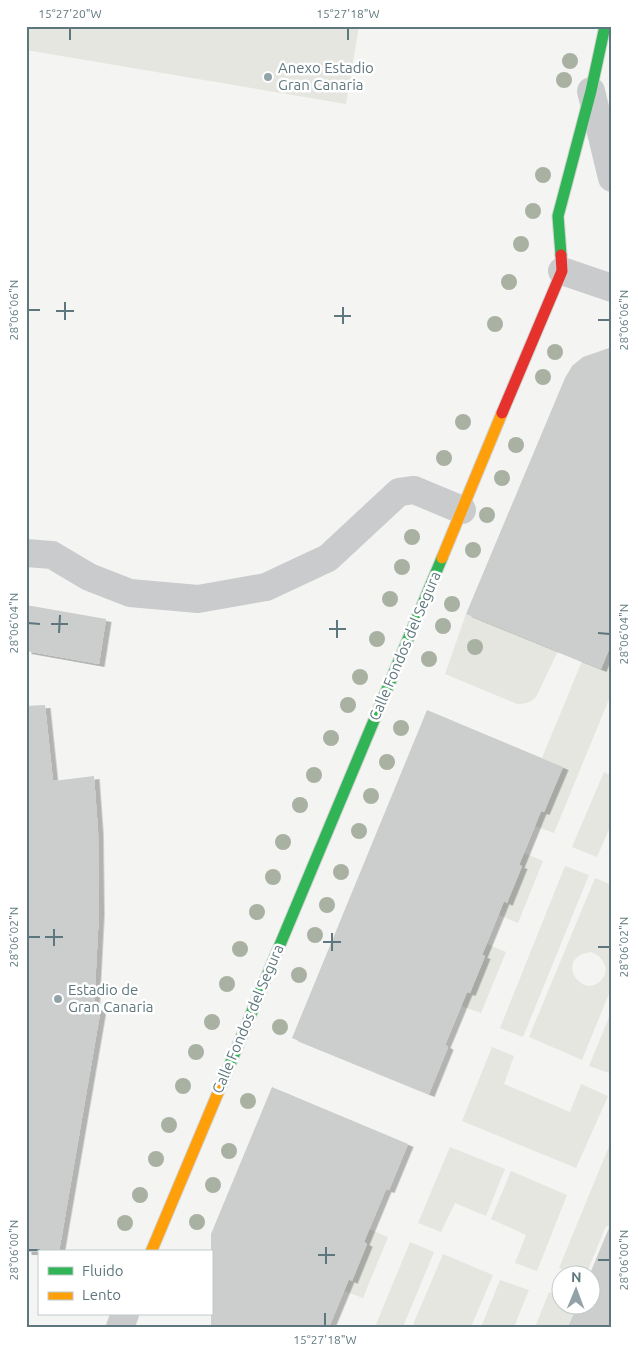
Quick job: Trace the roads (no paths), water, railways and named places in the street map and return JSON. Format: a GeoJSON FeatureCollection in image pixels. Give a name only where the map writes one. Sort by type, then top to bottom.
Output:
{"type":"FeatureCollection","features":[{"type":"Feature","properties":{"kind":"street","name":"Calle Fondos del Segura"},"geometry":{"type":"LineString","coordinates":[[152,1250],[562,271],[558,216],[591,91],[605,26]]}},
{"type":"Feature","properties":{"kind":"street"},"geometry":{"type":"LineString","coordinates":[[591,91],[612,178]]}},
{"type":"Feature","properties":{"kind":"street"},"geometry":{"type":"LineString","coordinates":[[562,271],[612,288]]}},
{"type":"Feature","properties":{"kind":"street"},"geometry":{"type":"LineString","coordinates":[[26,552],[52,555],[89,577],[130,593],[198,600],[266,586],[328,558],[399,492],[414,490],[462,510]]}},
{"type":"Feature","properties":{"kind":"place","name":"Anexo Estadio Gran Canaria"},"geometry":{"type":"Point","coordinates":[268,77]}},
{"type":"Feature","properties":{"kind":"place","name":"Estadio de Gran Canaria"},"geometry":{"type":"Point","coordinates":[58,999]}}]}
